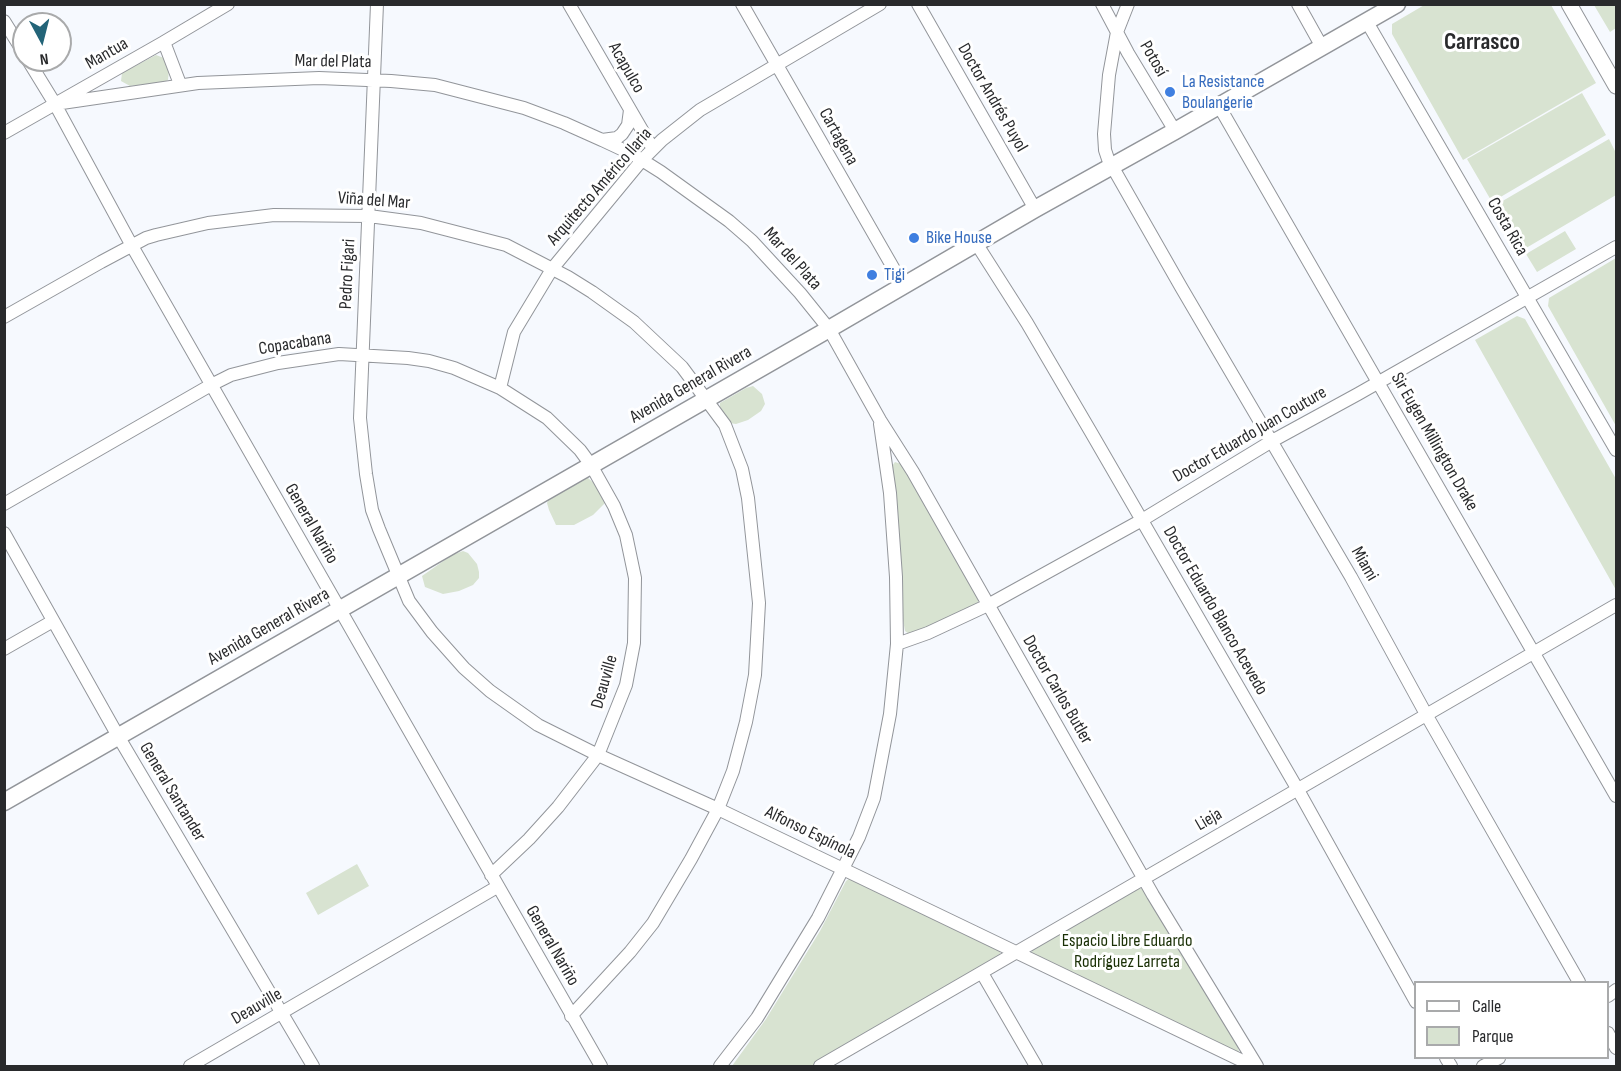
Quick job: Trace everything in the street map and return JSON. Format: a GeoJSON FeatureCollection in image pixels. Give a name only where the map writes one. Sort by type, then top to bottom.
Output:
{"type":"FeatureCollection","features":[{"type":"Feature","properties":{"kind":"main road","name":"Avenida General Rivera"},"geometry":{"type":"LineString","coordinates":[[4,802],[829,329],[1035,208],[1397,4]]}},
{"type":"Feature","properties":{"kind":"street","name":"Mantua"},"geometry":{"type":"LineString","coordinates":[[4,133],[228,4]]}},
{"type":"Feature","properties":{"kind":"street","name":"Pedro Figari"},"geometry":{"type":"LineString","coordinates":[[377,4],[360,418],[372,510],[398,576]]}},
{"type":"Feature","properties":{"kind":"street","name":"Acapulco"},"geometry":{"type":"LineString","coordinates":[[569,4],[653,149]]}},
{"type":"Feature","properties":{"kind":"street","name":"Cartagena"},"geometry":{"type":"LineString","coordinates":[[742,4],[903,285]]}},
{"type":"Feature","properties":{"kind":"street","name":"Arquitecto Américo Ilaria"},"geometry":{"type":"LineString","coordinates":[[500,388],[514,332],[552,269],[642,160],[662,140],[700,110],[880,4]]}},
{"type":"Feature","properties":{"kind":"street","name":"Doctor Andrés Puyol"},"geometry":{"type":"LineString","coordinates":[[918,4],[1035,208]]}},
{"type":"Feature","properties":{"kind":"street","name":"Potosí"},"geometry":{"type":"LineString","coordinates":[[1102,4],[1128,53],[1175,131]]}},
{"type":"Feature","properties":{"kind":"street","name":"Miami"},"geometry":{"type":"LineString","coordinates":[[1128,4],[1118,32],[1109,75],[1104,134],[1105,150],[1112,166],[1180,287],[1351,577],[1427,716],[1578,981]]}},
{"type":"Feature","properties":{"kind":"street"},"geometry":{"type":"LineString","coordinates":[[1298,4],[1322,47]]}},
{"type":"Feature","properties":{"kind":"street"},"geometry":{"type":"LineString","coordinates":[[1569,4],[1617,86]]}},
{"type":"Feature","properties":{"kind":"street"},"geometry":{"type":"LineString","coordinates":[[4,21],[12,34]]}},
{"type":"Feature","properties":{"kind":"street","name":"Costa Rica"},"geometry":{"type":"LineString","coordinates":[[1367,22],[1617,450]]}},
{"type":"Feature","properties":{"kind":"street"},"geometry":{"type":"LineString","coordinates":[[164,42],[180,84]]}},
{"type":"Feature","properties":{"kind":"street","name":"General Nariño"},"geometry":{"type":"LineString","coordinates":[[35,72],[211,385],[601,1066]]}},
{"type":"Feature","properties":{"kind":"street","name":"Mar del Plata"},"geometry":{"type":"LineString","coordinates":[[55,104],[180,84],[319,78],[435,85],[524,108],[564,123],[642,160],[729,221],[752,240],[829,329]]}},
{"type":"Feature","properties":{"kind":"street","name":"Sir Eugen Millington Drake"},"geometry":{"type":"LineString","coordinates":[[1219,106],[1617,796]]}},
{"type":"Feature","properties":{"kind":"street"},"geometry":{"type":"LineString","coordinates":[[602,140],[617,138],[622,134],[628,125],[630,110]]}},
{"type":"Feature","properties":{"kind":"street","name":"Viña del Mar"},"geometry":{"type":"LineString","coordinates":[[4,317],[146,237],[208,223],[274,216],[369,216],[421,223],[506,245],[592,292],[634,322],[675,358],[725,425],[742,469],[748,498],[759,603],[755,675],[733,771],[718,809],[653,923],[630,952],[571,1016]]}},
{"type":"Feature","properties":{"kind":"street","name":"Doctor Eduardo Blanco Acevedo"},"geometry":{"type":"LineString","coordinates":[[976,243],[1027,323],[1142,520],[1298,790],[1414,998]]}},
{"type":"Feature","properties":{"kind":"street","name":"Doctor Eduardo Juan Couture"},"geometry":{"type":"LineString","coordinates":[[897,644],[937,630],[988,605],[1142,520],[1272,441],[1617,246]]}},
{"type":"Feature","properties":{"kind":"street","name":"Doctor Carlos Butler"},"geometry":{"type":"LineString","coordinates":[[829,329],[1144,878],[1255,1066]]}},
{"type":"Feature","properties":{"kind":"street","name":"Copacabana"},"geometry":{"type":"LineString","coordinates":[[4,504],[231,375],[278,363],[339,354],[429,361],[454,368],[500,388],[547,418],[580,450],[591,465]]}},
{"type":"Feature","properties":{"kind":"street"},"geometry":{"type":"LineString","coordinates":[[720,1066],[757,1018],[818,918],[859,837],[874,798],[890,714],[897,644],[896,577],[880,420]]}},
{"type":"Feature","properties":{"kind":"street","name":"Deauville"},"geometry":{"type":"LineString","coordinates":[[190,1066],[283,1014],[494,881],[558,807],[598,754],[626,685],[634,643],[636,591],[632,558],[626,535],[614,506],[591,465]]}},
{"type":"Feature","properties":{"kind":"street","name":"General Santander"},"geometry":{"type":"LineString","coordinates":[[4,533],[118,736],[313,1066]]}},
{"type":"Feature","properties":{"kind":"street","name":"Alfonso Espínola"},"geometry":{"type":"LineString","coordinates":[[398,576],[409,601],[432,632],[476,679],[525,717],[598,754],[1255,1066]]}},
{"type":"Feature","properties":{"kind":"street","name":"Lieja"},"geometry":{"type":"LineString","coordinates":[[820,1066],[1617,605]]}},
{"type":"Feature","properties":{"kind":"street"},"geometry":{"type":"LineString","coordinates":[[4,649],[53,621]]}},
{"type":"Feature","properties":{"kind":"street"},"geometry":{"type":"LineString","coordinates":[[982,973],[1036,1066]]}},
{"type":"Feature","properties":{"kind":"street"},"geometry":{"type":"LineString","coordinates":[[1609,1035],[1617,1048]]}},
{"type":"Feature","properties":{"kind":"street"},"geometry":{"type":"LineString","coordinates":[[1483,1066],[1497,1059]]}},
{"type":"Feature","properties":{"kind":"green space"},"geometry":{"type":"Polygon","coordinates":[[[1426,4],[1551,5],[1596,83],[1463,160],[1392,34],[1392,24],[1426,4]]]}},
{"type":"Feature","properties":{"kind":"green space"},"geometry":{"type":"Polygon","coordinates":[[[1594,5],[1616,5],[1616,28],[1610,32],[1594,5]]]}},
{"type":"Feature","properties":{"kind":"green space"},"geometry":{"type":"Polygon","coordinates":[[[156,55],[164,58],[169,70],[168,80],[130,86],[121,81],[122,73],[156,55]]]}},
{"type":"Feature","properties":{"kind":"green space"},"geometry":{"type":"Polygon","coordinates":[[[1582,93],[1606,135],[1492,202],[1467,159],[1582,93]]]}},
{"type":"Feature","properties":{"kind":"green space"},"geometry":{"type":"Polygon","coordinates":[[[1609,139],[1616,153],[1616,195],[1521,251],[1494,206],[1609,139]]]}},
{"type":"Feature","properties":{"kind":"green space"},"geometry":{"type":"Polygon","coordinates":[[[1565,231],[1576,249],[1537,272],[1526,254],[1565,231]]]}},
{"type":"Feature","properties":{"kind":"green space"},"geometry":{"type":"Polygon","coordinates":[[[1616,258],[1616,426],[1548,306],[1549,298],[1616,258]]]}},
{"type":"Feature","properties":{"kind":"green space"},"geometry":{"type":"Polygon","coordinates":[[[1517,316],[1525,319],[1616,479],[1616,590],[1475,340],[1517,316]]]}},
{"type":"Feature","properties":{"kind":"green space"},"geometry":{"type":"Polygon","coordinates":[[[753,386],[762,394],[765,404],[761,411],[748,420],[736,424],[729,423],[720,403],[753,386]]]}},
{"type":"Feature","properties":{"kind":"green space"},"geometry":{"type":"Polygon","coordinates":[[[895,462],[901,464],[911,478],[979,598],[977,606],[945,622],[909,634],[905,631],[903,620],[898,512],[892,466],[895,462]]]}},
{"type":"Feature","properties":{"kind":"green space"},"geometry":{"type":"Polygon","coordinates":[[[587,477],[596,485],[606,502],[593,515],[574,525],[556,525],[547,503],[549,498],[587,477]]]}},
{"type":"Feature","properties":{"kind":"green space"},"geometry":{"type":"Polygon","coordinates":[[[463,551],[468,553],[477,564],[479,578],[473,585],[443,594],[425,587],[422,576],[452,555],[463,551]]]}},
{"type":"Feature","properties":{"kind":"green space"},"geometry":{"type":"Polygon","coordinates":[[[357,864],[369,886],[318,915],[306,893],[357,864]]]}},
{"type":"Feature","properties":{"kind":"green space"},"geometry":{"type":"Polygon","coordinates":[[[850,878],[999,949],[1001,956],[817,1066],[732,1066],[766,1019],[820,931],[846,881],[850,878]]]}},
{"type":"Feature","properties":{"kind":"green space","name":"Espacio Libre Eduardo Rodríguez Larreta"},"geometry":{"type":"Polygon","coordinates":[[[1144,888],[1238,1047],[1239,1052],[1236,1054],[1030,955],[1033,950],[1138,889],[1144,888]]]}},
{"type":"Feature","properties":{"kind":"place","name":"La Resistance Boulangerie"},"geometry":{"type":"Point","coordinates":[1170,92]}},
{"type":"Feature","properties":{"kind":"place","name":"Bike House"},"geometry":{"type":"Point","coordinates":[914,238]}},
{"type":"Feature","properties":{"kind":"place","name":"Tigi"},"geometry":{"type":"Point","coordinates":[872,275]}},
{"type":"Feature","properties":{"kind":"district","name":"Carrasco"},"geometry":{"type":"Point","coordinates":[1482,43]}}]}
